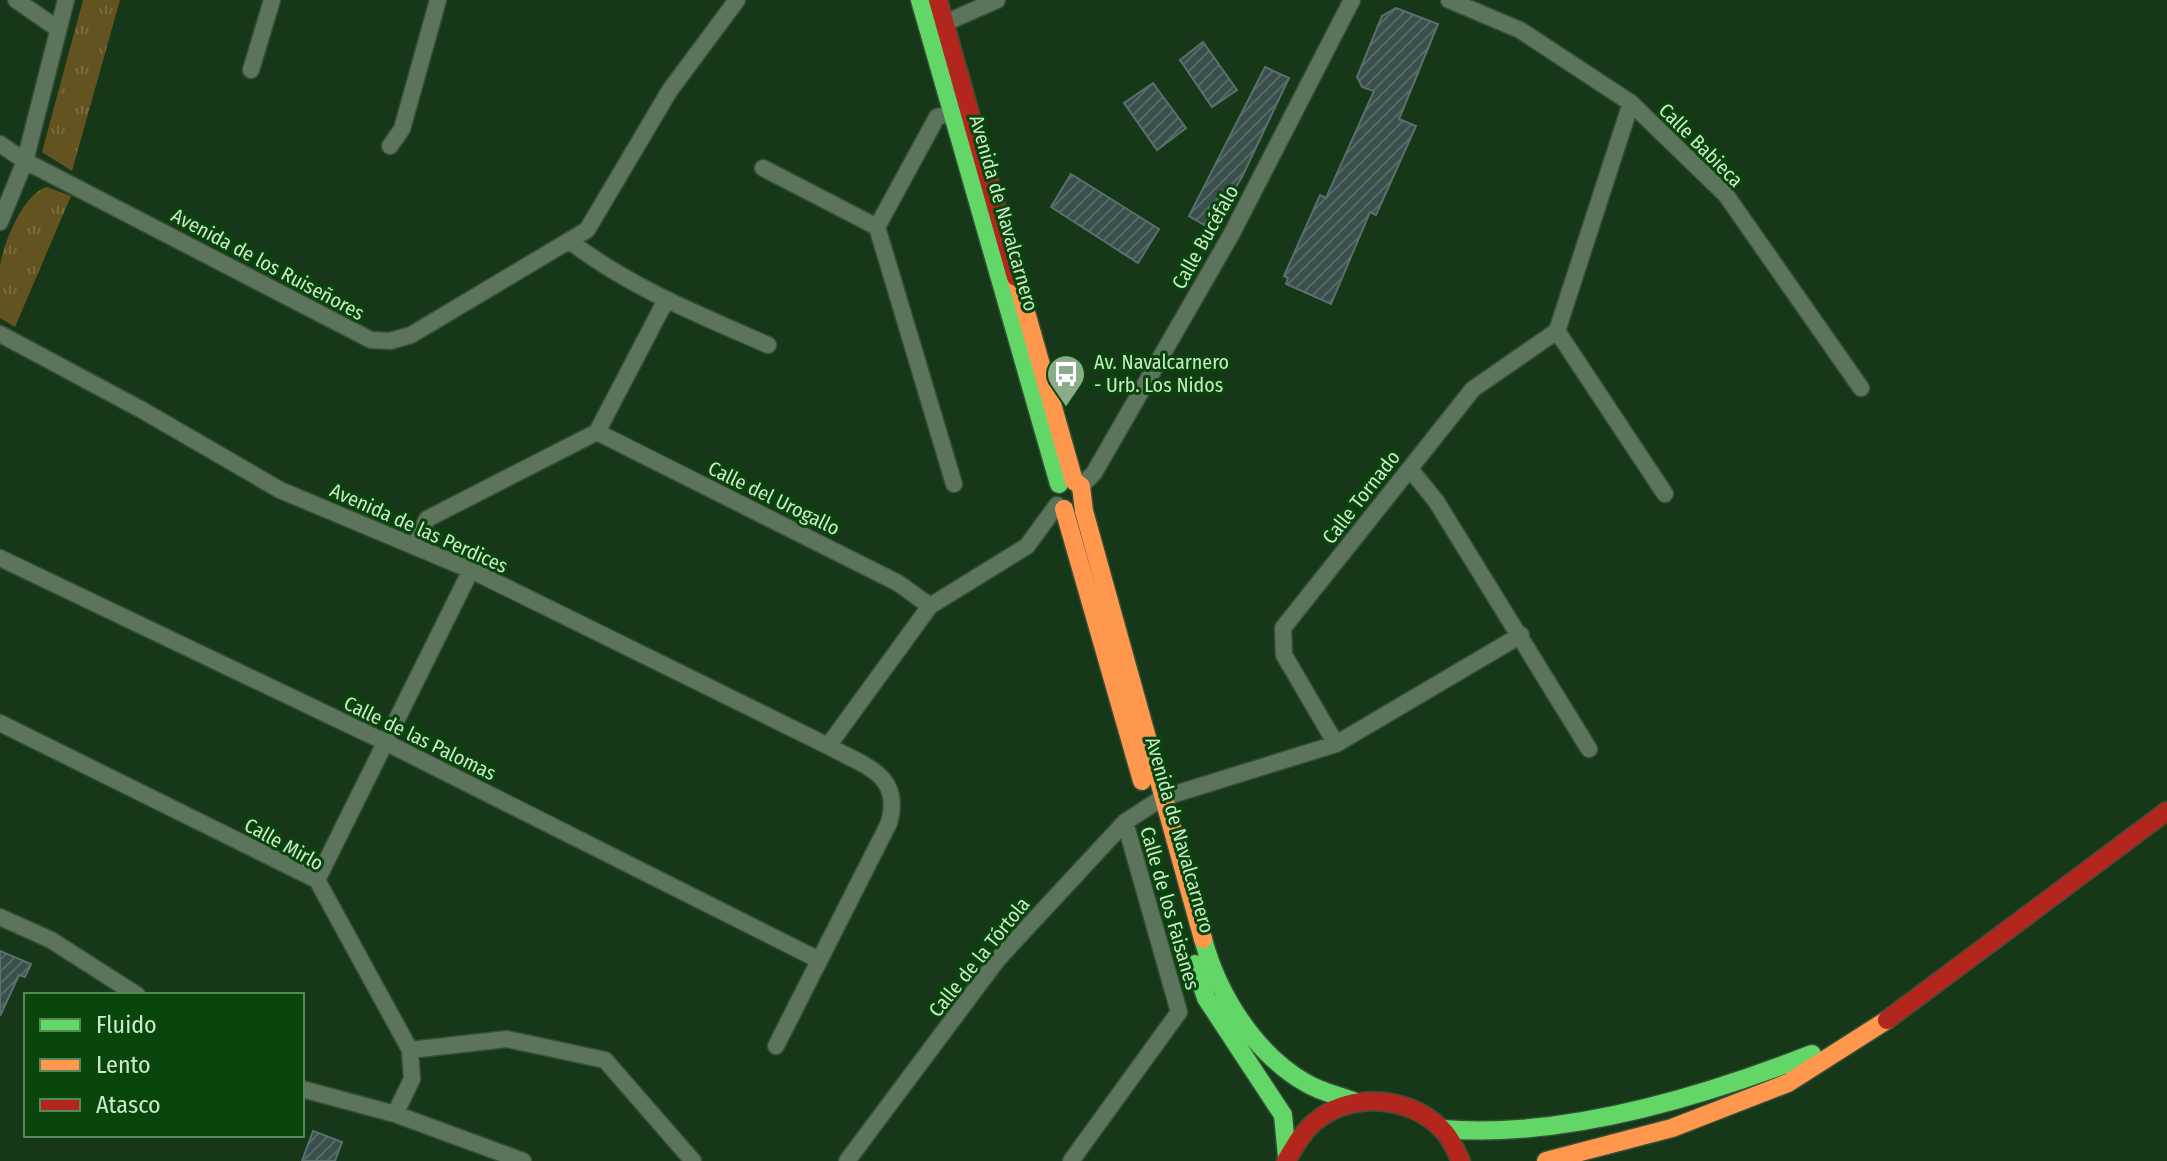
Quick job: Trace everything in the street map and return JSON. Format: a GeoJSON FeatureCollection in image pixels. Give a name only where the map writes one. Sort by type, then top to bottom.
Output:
{"type":"FeatureCollection","features":[{"type":"Feature","properties":{"kind":"street"},"geometry":{"type":"LineString","coordinates":[[16,0],[58,29]]}},
{"type":"Feature","properties":{"kind":"street"},"geometry":{"type":"LineString","coordinates":[[0,222],[25,161],[66,0]]}},
{"type":"Feature","properties":{"kind":"street"},"geometry":{"type":"LineString","coordinates":[[251,70],[272,0]]}},
{"type":"Feature","properties":{"kind":"street"},"geometry":{"type":"LineString","coordinates":[[390,146],[402,129],[438,0]]}},
{"type":"Feature","properties":{"kind":"street","name":"Avenida de los Ruiseñores"},"geometry":{"type":"LineString","coordinates":[[0,144],[25,161],[371,340],[390,341],[411,335],[587,230],[670,90],[737,0]]}},
{"type":"Feature","properties":{"kind":"street","name":"Avenida de Navalcarnero"},"geometry":{"type":"LineString","coordinates":[[920,0],[961,111],[1074,488],[1206,998],[1283,1115],[1286,1159]]}},
{"type":"Feature","properties":{"kind":"street","name":"Avenida de Navalcarnero"},"geometry":{"type":"LineString","coordinates":[[938,0],[961,111]]}},
{"type":"Feature","properties":{"kind":"street"},"geometry":{"type":"LineString","coordinates":[[945,23],[997,0]]}},
{"type":"Feature","properties":{"kind":"street","name":"Calle Bucéfalo"},"geometry":{"type":"LineString","coordinates":[[1074,488],[1094,473],[1231,235],[1352,0]]}},
{"type":"Feature","properties":{"kind":"street","name":"Calle Babieca"},"geometry":{"type":"LineString","coordinates":[[1449,0],[1520,30],[1631,103],[1726,195],[1861,388]]}},
{"type":"Feature","properties":{"kind":"street"},"geometry":{"type":"LineString","coordinates":[[1631,103],[1557,331],[1665,494]]}},
{"type":"Feature","properties":{"kind":"street"},"geometry":{"type":"LineString","coordinates":[[954,484],[877,227],[937,117],[961,111]]}},
{"type":"Feature","properties":{"kind":"street"},"geometry":{"type":"LineString","coordinates":[[763,168],[877,227]]}},
{"type":"Feature","properties":{"kind":"street"},"geometry":{"type":"LineString","coordinates":[[571,242],[604,267],[666,300],[768,345]]}},
{"type":"Feature","properties":{"kind":"street"},"geometry":{"type":"LineString","coordinates":[[415,545],[427,519],[597,432],[666,300]]}},
{"type":"Feature","properties":{"kind":"street","name":"Calle Tornado"},"geometry":{"type":"LineString","coordinates":[[1336,744],[1284,655],[1283,628],[1473,389],[1557,331]]}},
{"type":"Feature","properties":{"kind":"street","name":"Avenida de las Perdices"},"geometry":{"type":"LineString","coordinates":[[0,334],[142,410],[280,490],[471,570],[828,746],[883,777],[892,788],[893,808],[889,823],[819,960]]}},
{"type":"Feature","properties":{"kind":"street","name":"Calle del Urogallo"},"geometry":{"type":"LineString","coordinates":[[597,432],[872,570],[930,606]]}},
{"type":"Feature","properties":{"kind":"street"},"geometry":{"type":"LineString","coordinates":[[1410,469],[1436,501],[1589,749]]}},
{"type":"Feature","properties":{"kind":"street"},"geometry":{"type":"LineString","coordinates":[[1074,488],[1074,509],[1060,507],[1054,490],[1074,488]]}},
{"type":"Feature","properties":{"kind":"street"},"geometry":{"type":"LineString","coordinates":[[828,746],[930,606],[1027,546],[1060,507]]}},
{"type":"Feature","properties":{"kind":"street","name":"Avenida de Navalcarnero"},"geometry":{"type":"LineString","coordinates":[[1060,507],[1211,969],[1223,994],[1260,1043],[1302,1082],[1353,1101]]}},
{"type":"Feature","properties":{"kind":"street","name":"Calle de las Palomas"},"geometry":{"type":"LineString","coordinates":[[0,558],[385,742],[819,960]]}},
{"type":"Feature","properties":{"kind":"street"},"geometry":{"type":"LineString","coordinates":[[317,880],[471,570]]}},
{"type":"Feature","properties":{"kind":"street"},"geometry":{"type":"LineString","coordinates":[[1336,744],[1521,635]]}},
{"type":"Feature","properties":{"kind":"street","name":"Calle Mirlo"},"geometry":{"type":"LineString","coordinates":[[0,723],[317,880],[410,1050]]}},
{"type":"Feature","properties":{"kind":"street","name":"Calle de la Tórtola"},"geometry":{"type":"LineString","coordinates":[[847,1161],[998,959],[1125,822],[1156,801],[1336,744]]}},
{"type":"Feature","properties":{"kind":"street"},"geometry":{"type":"LineString","coordinates":[[1546,1161],[1672,1128],[1788,1083],[1893,1016],[2167,811]]}},
{"type":"Feature","properties":{"kind":"street","name":"Calle de los Faisanes"},"geometry":{"type":"LineString","coordinates":[[1071,1161],[1179,1012],[1125,822]]}},
{"type":"Feature","properties":{"kind":"street"},"geometry":{"type":"LineString","coordinates":[[0,917],[51,940],[134,993]]}},
{"type":"Feature","properties":{"kind":"street"},"geometry":{"type":"LineString","coordinates":[[776,1046],[819,960]]}},
{"type":"Feature","properties":{"kind":"street"},"geometry":{"type":"LineString","coordinates":[[1442,1129],[1481,1134],[1536,1128],[1674,1099],[1771,1071],[1863,1034]]}},
{"type":"Feature","properties":{"kind":"street"},"geometry":{"type":"LineString","coordinates":[[395,1114],[412,1079],[410,1050],[507,1039],[605,1060],[693,1161]]}},
{"type":"Feature","properties":{"kind":"street"},"geometry":{"type":"LineString","coordinates":[[304,1090],[395,1114],[523,1161]]}},
{"type":"Feature","properties":{"kind":"street"},"geometry":{"type":"LineString","coordinates":[[1286,1159],[1303,1131],[1325,1112],[1353,1101],[1377,1099],[1402,1103],[1424,1114],[1442,1129],[1461,1161]]}},
{"type":"Feature","properties":{"kind":"green space"},"geometry":{"type":"Polygon","coordinates":[[[83,0],[120,0],[72,171],[42,152],[83,0]]]}},
{"type":"Feature","properties":{"kind":"green space"},"geometry":{"type":"Polygon","coordinates":[[[47,187],[71,196],[15,327],[0,318],[2,256],[23,208],[38,191],[47,187]]]}},
{"type":"Feature","properties":{"kind":"building"},"geometry":{"type":"Polygon","coordinates":[[[1396,8],[1438,24],[1399,119],[1416,126],[1376,215],[1370,212],[1331,304],[1286,284],[1288,278],[1284,276],[1320,195],[1326,198],[1374,91],[1362,87],[1357,77],[1382,16],[1396,8]]]}},
{"type":"Feature","properties":{"kind":"building"},"geometry":{"type":"Polygon","coordinates":[[[1203,42],[1237,90],[1212,107],[1180,60],[1203,42]]]}},
{"type":"Feature","properties":{"kind":"building"},"geometry":{"type":"Polygon","coordinates":[[[1265,67],[1289,78],[1242,177],[1211,229],[1189,216],[1265,67]]]}},
{"type":"Feature","properties":{"kind":"building"},"geometry":{"type":"Polygon","coordinates":[[[1153,83],[1186,128],[1157,150],[1124,103],[1153,83]]]}},
{"type":"Feature","properties":{"kind":"building"},"geometry":{"type":"Polygon","coordinates":[[[1071,174],[1159,229],[1138,263],[1051,207],[1071,174]]]}},
{"type":"Feature","properties":{"kind":"building"},"geometry":{"type":"Polygon","coordinates":[[[0,951],[31,964],[25,977],[19,975],[0,1016],[0,951]]]}},
{"type":"Feature","properties":{"kind":"building"},"geometry":{"type":"Polygon","coordinates":[[[313,1131],[342,1142],[335,1161],[302,1161],[313,1131]]]}},
{"type":"Feature","properties":{"kind":"traffic: fast"},"geometry":{"type":"LineString","coordinates":[[920,0],[1059,484]]}},
{"type":"Feature","properties":{"kind":"traffic: fast"},"geometry":{"type":"LineString","coordinates":[[1203,939],[1229,1002],[1270,1056],[1306,1083],[1353,1101]]}},
{"type":"Feature","properties":{"kind":"traffic: fast"},"geometry":{"type":"LineString","coordinates":[[1195,964],[1206,998],[1283,1115],[1287,1157]]}},
{"type":"Feature","properties":{"kind":"traffic: fast"},"geometry":{"type":"LineString","coordinates":[[1442,1129],[1535,1128],[1582,1121],[1678,1099],[1812,1054]]}},
{"type":"Feature","properties":{"kind":"traffic: slow"},"geometry":{"type":"LineString","coordinates":[[1016,277],[1074,481],[1081,486],[1084,511],[1203,939]]}},
{"type":"Feature","properties":{"kind":"traffic: slow"},"geometry":{"type":"LineString","coordinates":[[1064,509],[1142,781]]}},
{"type":"Feature","properties":{"kind":"traffic: slow"},"geometry":{"type":"LineString","coordinates":[[1546,1161],[1672,1128],[1788,1083],[1887,1020]]}},
{"type":"Feature","properties":{"kind":"traffic: jam"},"geometry":{"type":"LineString","coordinates":[[938,0],[1016,277]]}},
{"type":"Feature","properties":{"kind":"traffic: jam"},"geometry":{"type":"LineString","coordinates":[[1887,1020],[2167,811]]}},
{"type":"Feature","properties":{"kind":"traffic: jam"},"geometry":{"type":"LineString","coordinates":[[1286,1161],[1305,1132],[1321,1117],[1336,1109],[1369,1101],[1386,1102],[1419,1112],[1446,1134],[1461,1161]]}},
{"type":"Feature","properties":{"kind":"place","name":"Av. Navalcarnero - Urb. Los Nidos"},"geometry":{"type":"Point","coordinates":[1066,408]}}]}
